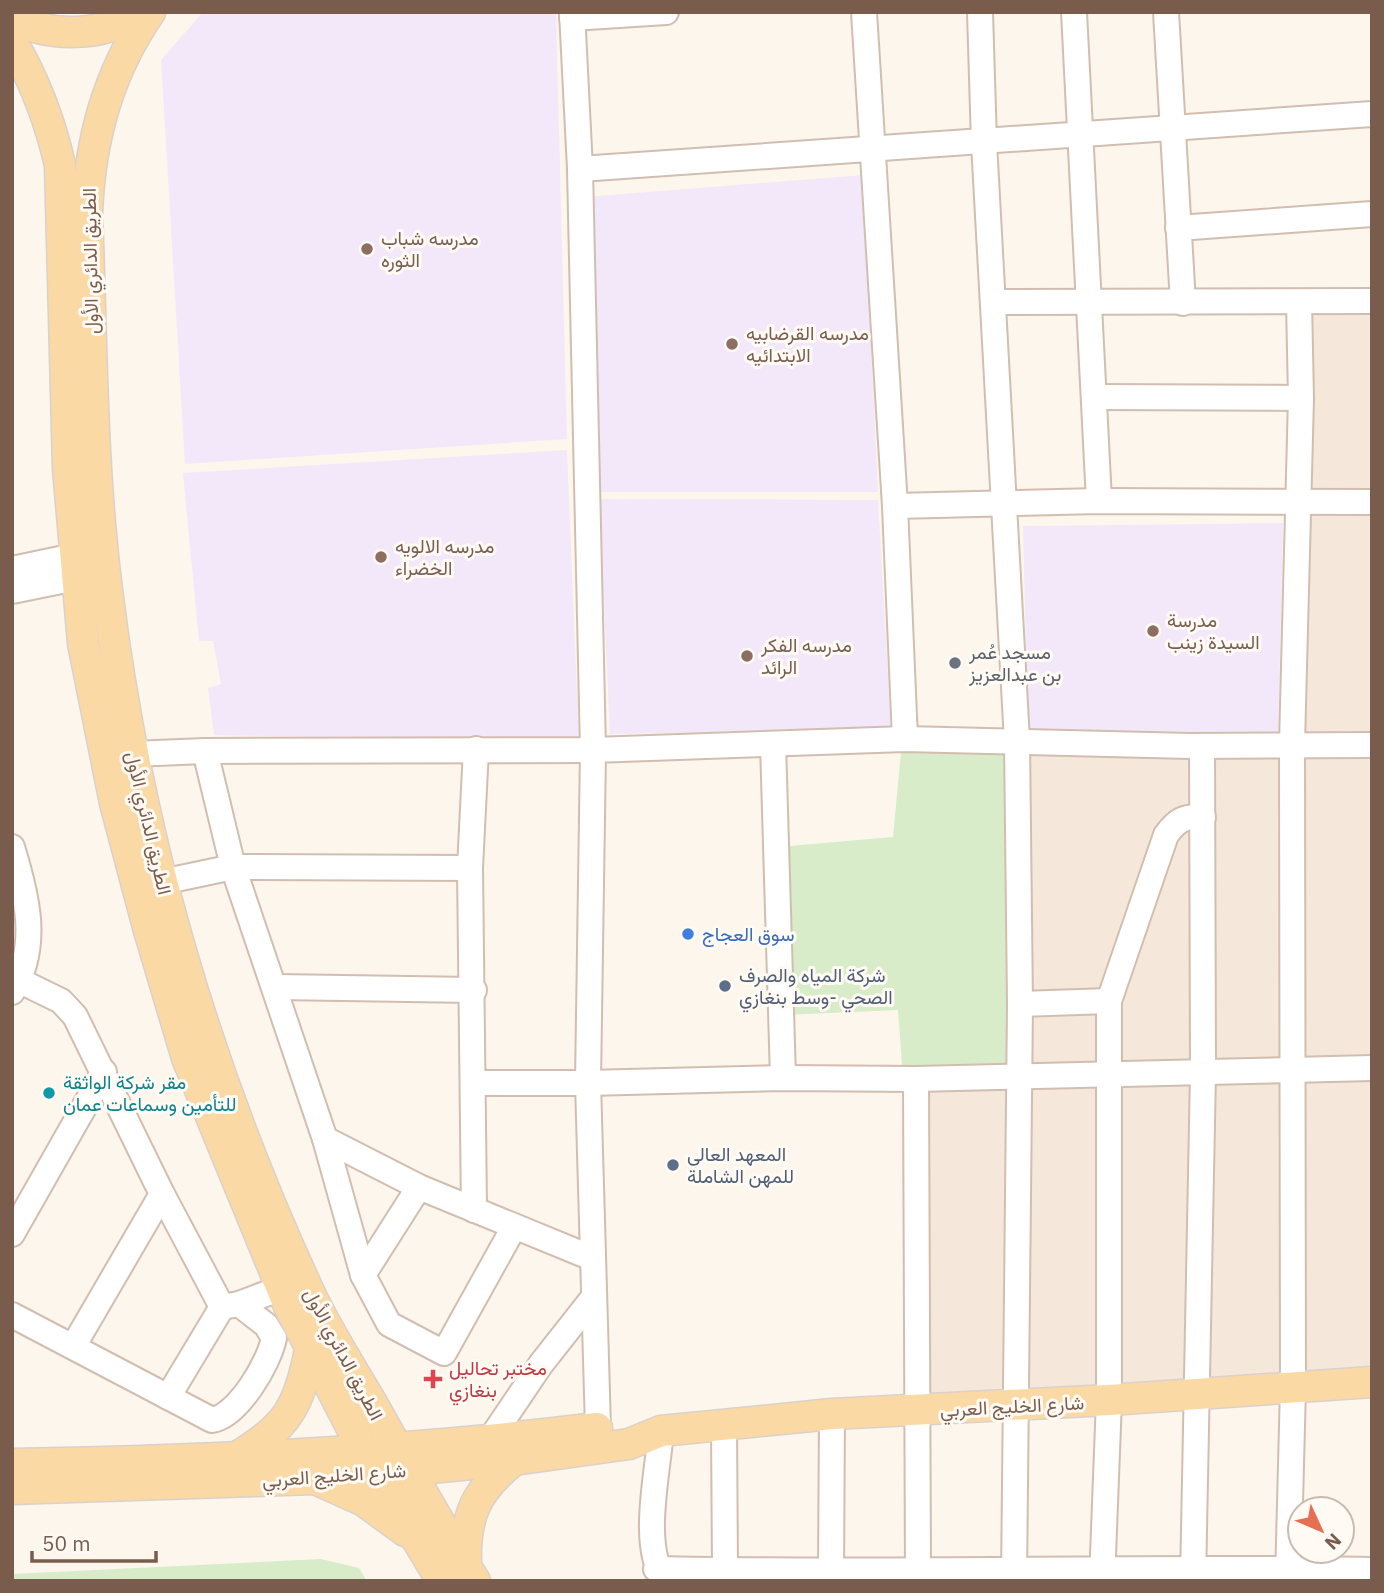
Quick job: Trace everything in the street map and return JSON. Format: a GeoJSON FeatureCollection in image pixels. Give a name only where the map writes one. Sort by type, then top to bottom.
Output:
{"type":"FeatureCollection","features":[{"type":"Feature","properties":{"kind":"main road"},"geometry":{"type":"LineString","coordinates":[[12,18],[36,27],[72,32],[96,30],[140,12]]}},
{"type":"Feature","properties":{"kind":"main road","name":"الطريق الدائري الأول"},"geometry":{"type":"LineString","coordinates":[[150,12],[132,39],[104,104],[89,173],[87,213],[96,466],[104,558],[132,754],[162,882],[211,1050],[259,1172],[312,1297],[373,1406],[461,1576]]}},
{"type":"Feature","properties":{"kind":"main road","name":"الطريق الدائري الأول"},"geometry":{"type":"LineString","coordinates":[[12,41],[40,96],[60,165],[68,468],[83,643],[115,803],[166,995],[187,1058],[281,1288],[310,1350],[417,1541],[461,1576]]}},
{"type":"Feature","properties":{"kind":"main road"},"geometry":{"type":"LineString","coordinates":[[235,1458],[265,1440],[284,1423],[303,1388],[310,1350]]}},
{"type":"Feature","properties":{"kind":"main road","name":"شارع الخليج العربي"},"geometry":{"type":"LineString","coordinates":[[12,1464],[235,1458],[514,1460],[629,1444],[657,1432],[832,1414],[1109,1400],[1372,1382]]}},
{"type":"Feature","properties":{"kind":"main road"},"geometry":{"type":"LineString","coordinates":[[373,1406],[403,1423],[453,1444]]}},
{"type":"Feature","properties":{"kind":"main road","name":"شارع الخليج العربي"},"geometry":{"type":"LineString","coordinates":[[401,1459],[453,1444],[598,1428],[631,1425],[657,1432]]}},
{"type":"Feature","properties":{"kind":"main road"},"geometry":{"type":"LineString","coordinates":[[461,1576],[467,1525],[474,1504],[500,1471],[514,1460]]}},
{"type":"Feature","properties":{"kind":"main road","name":"شارع الخليج العربي"},"geometry":{"type":"LineString","coordinates":[[12,1489],[315,1479],[370,1461]]}},
{"type":"Feature","properties":{"kind":"main road"},"geometry":{"type":"LineString","coordinates":[[315,1479],[364,1501],[417,1541]]}},
{"type":"Feature","properties":{"kind":"street"},"geometry":{"type":"LineString","coordinates":[[598,1428],[588,1083],[593,750],[579,169],[572,15],[666,12]]}},
{"type":"Feature","properties":{"kind":"street"},"geometry":{"type":"LineString","coordinates":[[864,12],[875,148],[905,739]]}},
{"type":"Feature","properties":{"kind":"street"},"geometry":{"type":"LineString","coordinates":[[980,12],[984,143],[1017,741],[1020,1004],[1017,1075],[1014,1574]]}},
{"type":"Feature","properties":{"kind":"street"},"geometry":{"type":"LineString","coordinates":[[1074,12],[1099,501]]}},
{"type":"Feature","properties":{"kind":"street"},"geometry":{"type":"LineString","coordinates":[[1166,12],[1183,303]]}},
{"type":"Feature","properties":{"kind":"street"},"geometry":{"type":"LineString","coordinates":[[579,169],[1372,114]]}},
{"type":"Feature","properties":{"kind":"street"},"geometry":{"type":"LineString","coordinates":[[1178,228],[1372,214]]}},
{"type":"Feature","properties":{"kind":"street"},"geometry":{"type":"LineString","coordinates":[[993,302],[1372,302]]}},
{"type":"Feature","properties":{"kind":"street"},"geometry":{"type":"LineString","coordinates":[[1288,1575],[1293,1387],[1292,744],[1301,398],[1299,302]]}},
{"type":"Feature","properties":{"kind":"street"},"geometry":{"type":"LineString","coordinates":[[1095,397],[1301,398]]}},
{"type":"Feature","properties":{"kind":"street"},"geometry":{"type":"LineString","coordinates":[[895,506],[1099,501],[1299,504],[1372,502]]}},
{"type":"Feature","properties":{"kind":"street"},"geometry":{"type":"LineString","coordinates":[[12,569],[75,567]]}},
{"type":"Feature","properties":{"kind":"street"},"geometry":{"type":"LineString","coordinates":[[12,591],[75,567]]}},
{"type":"Feature","properties":{"kind":"street"},"geometry":{"type":"LineString","coordinates":[[132,754],[205,751],[593,750],[905,739],[1202,746],[1372,745]]}},
{"type":"Feature","properties":{"kind":"street"},"geometry":{"type":"LineString","coordinates":[[772,744],[783,1077]]}},
{"type":"Feature","properties":{"kind":"street"},"geometry":{"type":"LineString","coordinates":[[1193,1575],[1203,1072],[1202,746]]}},
{"type":"Feature","properties":{"kind":"street"},"geometry":{"type":"LineString","coordinates":[[474,1210],[474,990],[470,868],[476,749]]}},
{"type":"Feature","properties":{"kind":"street"},"geometry":{"type":"LineString","coordinates":[[205,751],[233,867],[325,1139],[363,1275],[389,1324],[444,1353],[514,1227]]}},
{"type":"Feature","properties":{"kind":"street"},"geometry":{"type":"LineString","coordinates":[[1102,1574],[1109,1400],[1109,1001],[1166,835],[1175,822],[1184,817],[1203,817]]}},
{"type":"Feature","properties":{"kind":"street"},"geometry":{"type":"LineString","coordinates":[[12,847],[30,931],[30,943],[15,983],[61,1000],[75,1016],[162,1194],[230,1305],[266,1325],[274,1338],[271,1352],[234,1410],[223,1418],[212,1420],[74,1345],[12,1315]]}},
{"type":"Feature","properties":{"kind":"street"},"geometry":{"type":"LineString","coordinates":[[162,882],[233,867],[470,868]]}},
{"type":"Feature","properties":{"kind":"street"},"geometry":{"type":"LineString","coordinates":[[275,987],[474,990]]}},
{"type":"Feature","properties":{"kind":"street"},"geometry":{"type":"LineString","coordinates":[[1020,1004],[1109,1001]]}},
{"type":"Feature","properties":{"kind":"street"},"geometry":{"type":"LineString","coordinates":[[474,1083],[588,1083],[783,1077],[916,1079],[1110,1072],[1372,1068]]}},
{"type":"Feature","properties":{"kind":"street"},"geometry":{"type":"LineString","coordinates":[[12,1234],[104,1072]]}},
{"type":"Feature","properties":{"kind":"street"},"geometry":{"type":"LineString","coordinates":[[916,1079],[918,1572]]}},
{"type":"Feature","properties":{"kind":"street"},"geometry":{"type":"LineString","coordinates":[[325,1139],[419,1187],[593,1258]]}},
{"type":"Feature","properties":{"kind":"street"},"geometry":{"type":"LineString","coordinates":[[363,1275],[419,1187]]}},
{"type":"Feature","properties":{"kind":"street"},"geometry":{"type":"LineString","coordinates":[[74,1345],[162,1194]]}},
{"type":"Feature","properties":{"kind":"street"},"geometry":{"type":"LineString","coordinates":[[168,1397],[230,1305],[281,1288]]}},
{"type":"Feature","properties":{"kind":"street"},"geometry":{"type":"LineString","coordinates":[[489,1441],[541,1364],[593,1298]]}},
{"type":"Feature","properties":{"kind":"street"},"geometry":{"type":"LineString","coordinates":[[831,1572],[832,1414]]}},
{"type":"Feature","properties":{"kind":"street"},"geometry":{"type":"LineString","coordinates":[[723,1424],[725,1570]]}},
{"type":"Feature","properties":{"kind":"street"},"geometry":{"type":"LineString","coordinates":[[657,1432],[652,1548],[661,1575],[725,1570],[882,1576],[918,1572],[1288,1575],[1372,1570]]}},
{"type":"Feature","properties":{"kind":"shaded area","name":"مدرسه شباب الثوره"},"geometry":{"type":"Polygon","coordinates":[[[203,12],[556,12],[567,439],[185,464],[161,60],[203,12]]]}},
{"type":"Feature","properties":{"kind":"shaded area","name":"مدرسه القرضابيه الابتدائيه"},"geometry":{"type":"Polygon","coordinates":[[[863,175],[878,492],[601,492],[585,197],[863,175]]]}},
{"type":"Feature","properties":{"kind":"shaded area"},"geometry":{"type":"Polygon","coordinates":[[[1372,302],[1372,1382],[917,1411],[916,1080],[1020,743],[1292,744],[1299,303],[1372,302]]]}},
{"type":"Feature","properties":{"kind":"shaded area","name":"مدرسه الالويه الخضراء"},"geometry":{"type":"Polygon","coordinates":[[[567,450],[579,742],[214,735],[208,688],[221,684],[213,641],[199,641],[183,473],[567,450]]]}},
{"type":"Feature","properties":{"kind":"shaded area","name":"مدرسه الفكر الرائد"},"geometry":{"type":"Polygon","coordinates":[[[599,499],[878,500],[891,729],[610,734],[599,499]]]}},
{"type":"Feature","properties":{"kind":"shaded area","name":"مدرسة السيدة زينب"},"geometry":{"type":"Polygon","coordinates":[[[1283,523],[1278,737],[1028,736],[1023,526],[1283,523]]]}},
{"type":"Feature","properties":{"kind":"green space"},"geometry":{"type":"Polygon","coordinates":[[[1017,741],[1017,1075],[903,1078],[898,1010],[784,1015],[778,847],[893,837],[902,742],[1017,741]]]}},
{"type":"Feature","properties":{"kind":"green space"},"geometry":{"type":"Polygon","coordinates":[[[321,1559],[359,1568],[367,1581],[12,1581],[12,1574],[321,1559]]]}},
{"type":"Feature","properties":{"kind":"place","name":"مدرسه شباب الثوره"},"geometry":{"type":"Point","coordinates":[367,249]}},
{"type":"Feature","properties":{"kind":"place","name":"مدرسه القرضابيه الابتدائيه"},"geometry":{"type":"Point","coordinates":[732,344]}},
{"type":"Feature","properties":{"kind":"place","name":"مدرسه الالويه الخضراء"},"geometry":{"type":"Point","coordinates":[381,557]}},
{"type":"Feature","properties":{"kind":"place","name":"مدرسة السيدة زينب"},"geometry":{"type":"Point","coordinates":[1153,631]}},
{"type":"Feature","properties":{"kind":"place","name":"مدرسه الفكر الرائد"},"geometry":{"type":"Point","coordinates":[747,656]}},
{"type":"Feature","properties":{"kind":"place","name":"مسجد عُمر بن عبدالعزيز"},"geometry":{"type":"Point","coordinates":[955,663]}},
{"type":"Feature","properties":{"kind":"place","name":"سوق العجاج"},"geometry":{"type":"Point","coordinates":[688,934]}},
{"type":"Feature","properties":{"kind":"place","name":"شركة المياه والصرف الصحي -وسط بنغازي"},"geometry":{"type":"Point","coordinates":[725,986]}},
{"type":"Feature","properties":{"kind":"place","name":"مقر شركة الواثقة للتأمين وسماعات عمان"},"geometry":{"type":"Point","coordinates":[49,1093]}},
{"type":"Feature","properties":{"kind":"place","name":"المعهد العالي للمهن الشاملة"},"geometry":{"type":"Point","coordinates":[673,1165]}},
{"type":"Feature","properties":{"kind":"place","name":"مختبر تحاليل بنغازي"},"geometry":{"type":"Point","coordinates":[433,1379]}}]}
